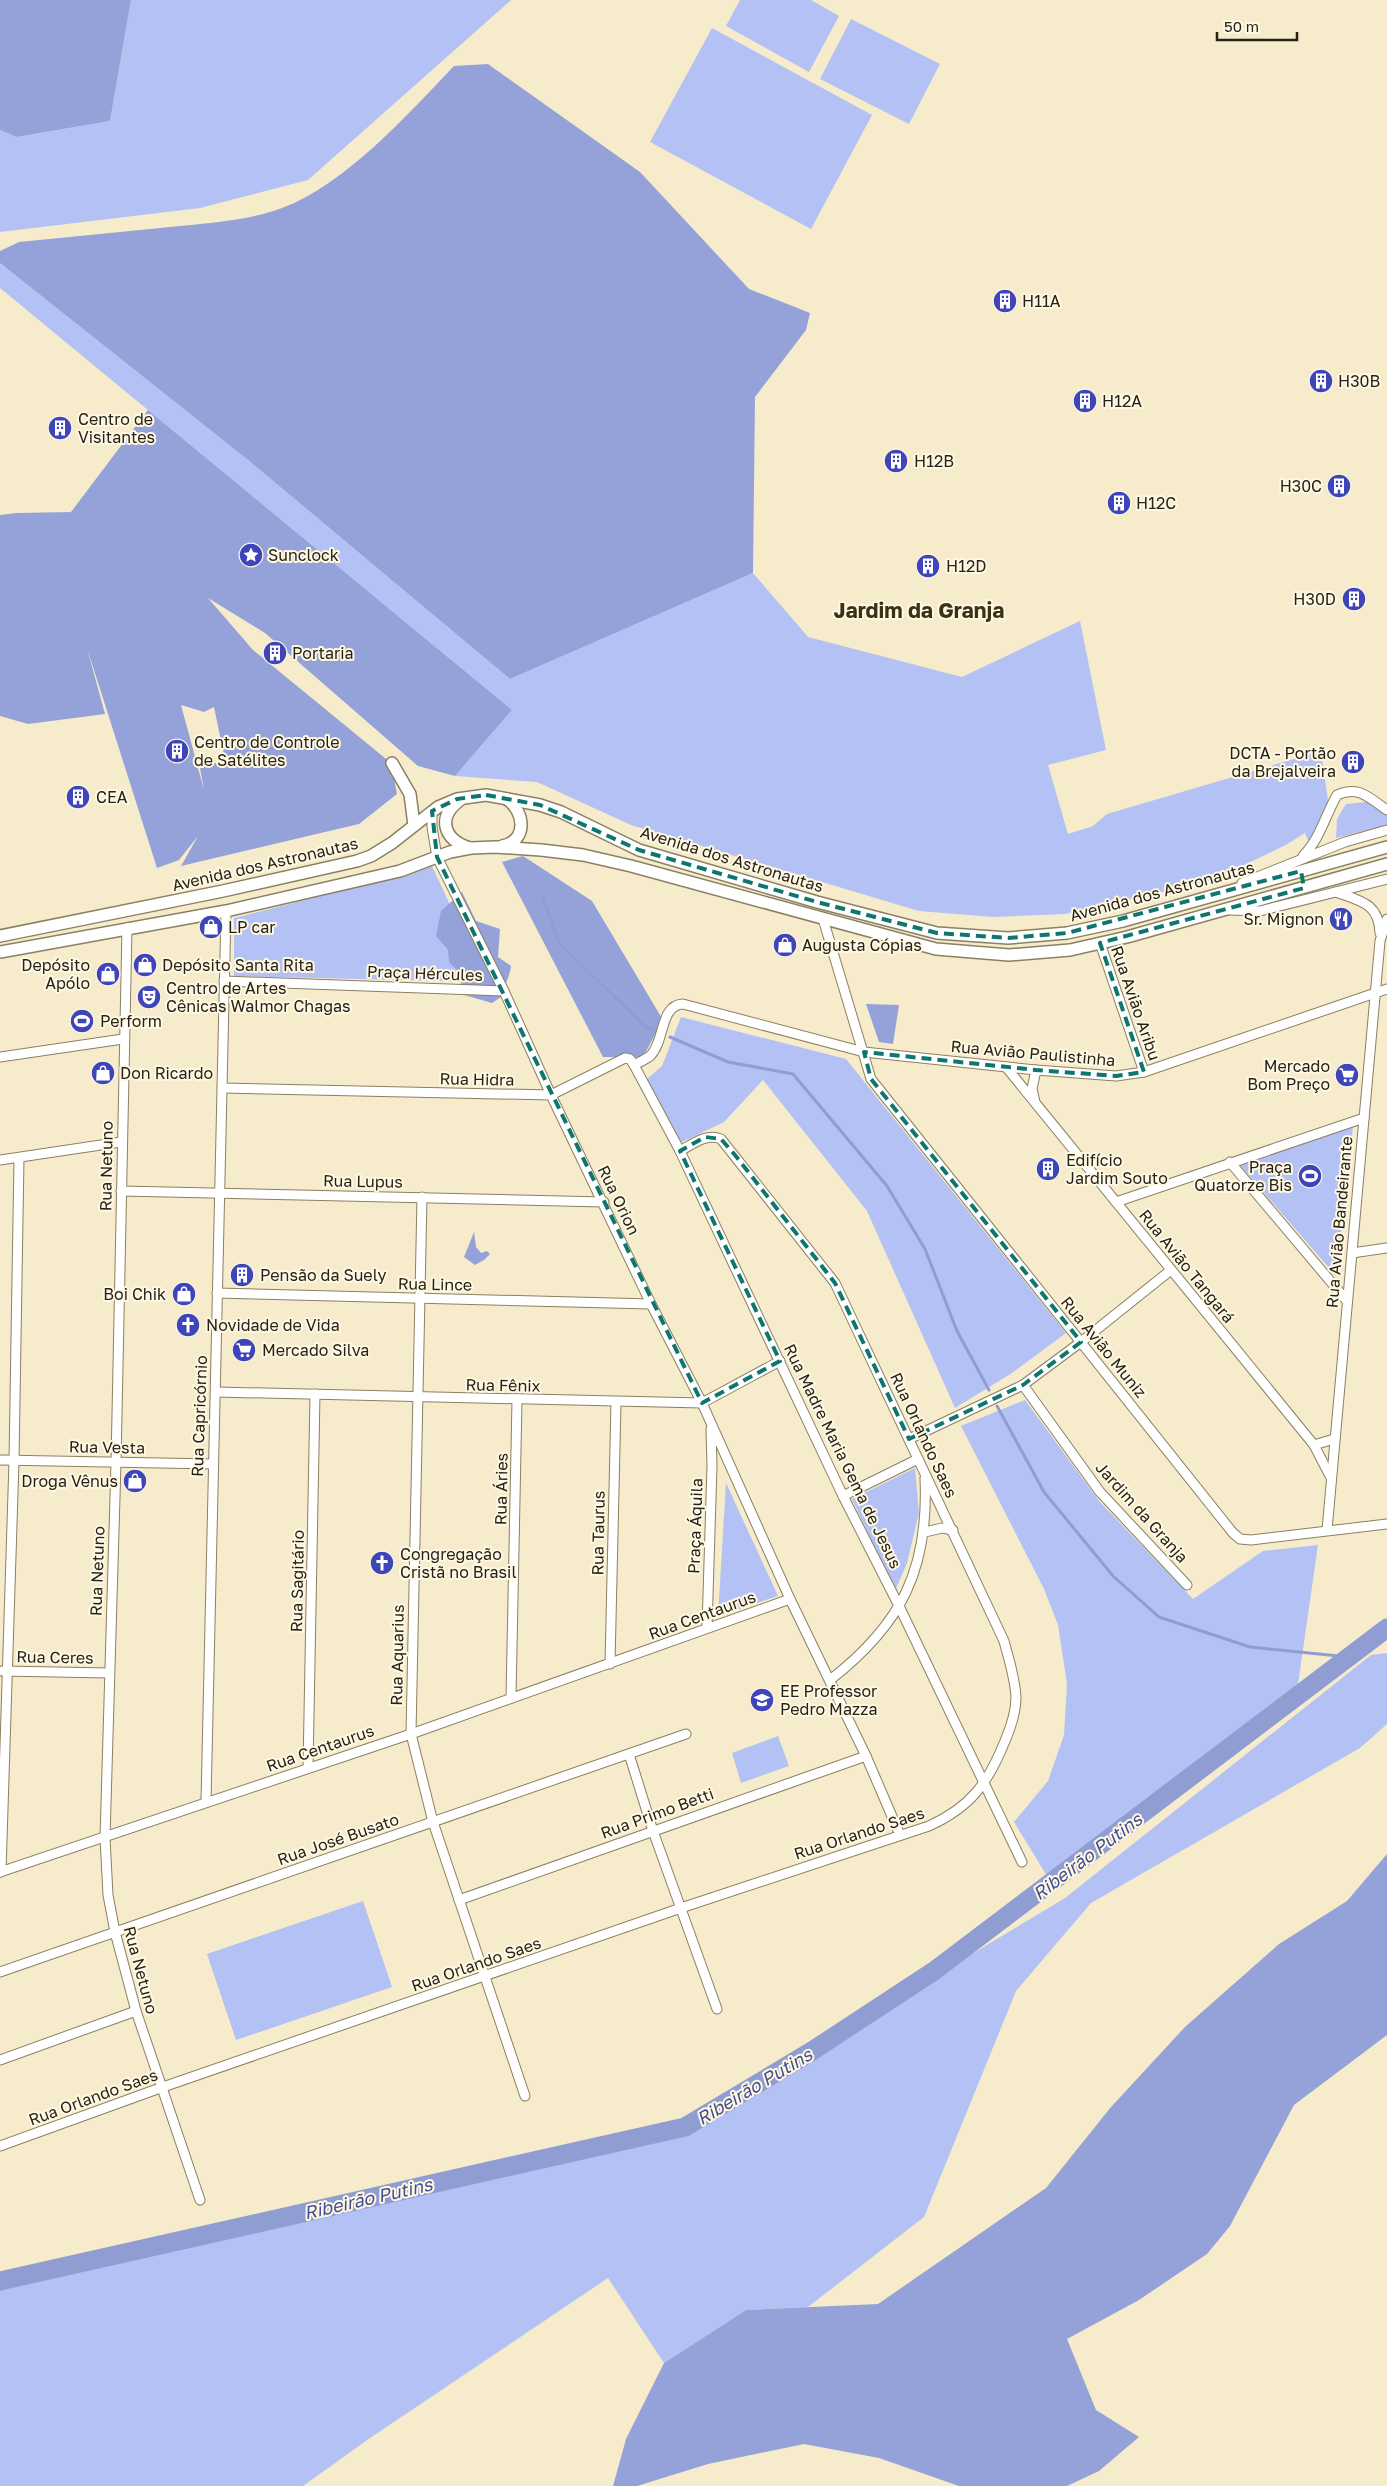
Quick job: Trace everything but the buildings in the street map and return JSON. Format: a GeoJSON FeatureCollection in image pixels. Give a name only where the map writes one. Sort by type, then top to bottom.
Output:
{"type":"FeatureCollection","features":[{"type":"Feature","properties":{"kind":"main road"},"geometry":{"type":"LineString","coordinates":[[392,763],[410,794],[414,824]]}},
{"type":"Feature","properties":{"kind":"main road","name":"Avenida dos Astronautas"},"geometry":{"type":"LineString","coordinates":[[0,936],[223,891],[357,861],[381,850],[414,824],[447,803],[466,797],[486,795],[540,805],[561,812],[639,850],[817,902],[937,933],[1008,938],[1067,933],[1216,895],[1387,847]]}},
{"type":"Feature","properties":{"kind":"main road"},"geometry":{"type":"LineString","coordinates":[[466,797],[452,806],[445,820],[446,829],[455,842],[471,848]]}},
{"type":"Feature","properties":{"kind":"main road"},"geometry":{"type":"LineString","coordinates":[[495,847],[514,841],[521,830],[519,812],[516,805],[507,799]]}},
{"type":"Feature","properties":{"kind":"main road","name":"Avenida dos Astronautas"},"geometry":{"type":"LineString","coordinates":[[0,952],[226,911],[400,871],[437,857],[471,848],[495,847],[592,857],[945,950],[1009,955],[1070,950],[1100,943],[1226,910],[1307,893],[1387,864]]}},
{"type":"Feature","properties":{"kind":"street"},"geometry":{"type":"LineString","coordinates":[[1387,810],[1363,792],[1354,790],[1337,795],[1329,808],[1318,836],[1301,858],[1301,871],[1307,893],[1335,891],[1387,879]]}},
{"type":"Feature","properties":{"kind":"street","name":"Rua Orion"},"geometry":{"type":"LineString","coordinates":[[432,812],[432,827],[437,857],[504,991],[551,1095],[604,1202],[651,1304],[702,1404],[790,1599],[866,1756],[900,1835]]}},
{"type":"Feature","properties":{"kind":"street"},"geometry":{"type":"LineString","coordinates":[[1216,895],[1301,858],[1345,842],[1387,830]]}},
{"type":"Feature","properties":{"kind":"street"},"geometry":{"type":"LineString","coordinates":[[1335,891],[1361,901],[1375,912],[1380,920],[1380,941]]}},
{"type":"Feature","properties":{"kind":"street","name":"Rua Capricórnio"},"geometry":{"type":"LineString","coordinates":[[206,1802],[226,911]]}},
{"type":"Feature","properties":{"kind":"street","name":"Rua Avião Muniz"},"geometry":{"type":"LineString","coordinates":[[823,918],[871,1079],[1233,1533],[1240,1539],[1250,1540],[1387,1524]]}},
{"type":"Feature","properties":{"kind":"street","name":"Rua Avião Bandeirante"},"geometry":{"type":"LineString","coordinates":[[1326,1530],[1380,941],[1387,919]]}},
{"type":"Feature","properties":{"kind":"street","name":"Rua Netuno"},"geometry":{"type":"LineString","coordinates":[[127,928],[123,1039],[116,1463],[105,1838],[108,1895],[115,1932],[136,2012],[200,2200]]}},
{"type":"Feature","properties":{"kind":"street","name":"Rua Avião Aribu"},"geometry":{"type":"LineString","coordinates":[[1100,943],[1144,1072]]}},
{"type":"Feature","properties":{"kind":"street","name":"Praça Hércules"},"geometry":{"type":"LineString","coordinates":[[224,981],[504,991]]}},
{"type":"Feature","properties":{"kind":"street","name":"Rua Avião Paulistinha"},"geometry":{"type":"LineString","coordinates":[[634,1065],[650,1056],[663,1032],[669,1009],[674,1004],[682,1004],[864,1052],[1036,1070],[1116,1076],[1144,1072],[1387,989]]}},
{"type":"Feature","properties":{"kind":"street"},"geometry":{"type":"LineString","coordinates":[[0,1057],[123,1039]]}},
{"type":"Feature","properties":{"kind":"street","name":"Rua Hidra"},"geometry":{"type":"LineString","coordinates":[[222,1088],[551,1095],[625,1058],[630,1059],[634,1065]]}},
{"type":"Feature","properties":{"kind":"street","name":"Rua Madre Maria Gema de Jesus"},"geometry":{"type":"LineString","coordinates":[[634,1065],[680,1151],[844,1496],[1022,1862]]}},
{"type":"Feature","properties":{"kind":"street","name":"Rua Avião Tangará"},"geometry":{"type":"LineString","coordinates":[[1006,1067],[1036,1107],[1314,1445],[1330,1477]]}},
{"type":"Feature","properties":{"kind":"street"},"geometry":{"type":"LineString","coordinates":[[1036,1070],[1032,1089],[1036,1107]]}},
{"type":"Feature","properties":{"kind":"street"},"geometry":{"type":"LineString","coordinates":[[1116,1202],[1364,1118]]}},
{"type":"Feature","properties":{"kind":"street","name":"Rua Orlando Saes"},"geometry":{"type":"LineString","coordinates":[[0,2146],[163,2087],[681,1908],[946,1819],[973,1798],[985,1783],[1014,1718],[1014,1678],[1004,1641],[835,1283],[721,1139],[714,1136],[706,1137],[680,1151]]}},
{"type":"Feature","properties":{"kind":"street"},"geometry":{"type":"LineString","coordinates":[[0,1160],[121,1142]]}},
{"type":"Feature","properties":{"kind":"street"},"geometry":{"type":"LineString","coordinates":[[0,1872],[3,1671],[14,1461],[19,1158]]}},
{"type":"Feature","properties":{"kind":"street"},"geometry":{"type":"LineString","coordinates":[[1230,1162],[1347,1301]]}},
{"type":"Feature","properties":{"kind":"street","name":"Rua Lupus"},"geometry":{"type":"LineString","coordinates":[[121,1191],[604,1202]]}},
{"type":"Feature","properties":{"kind":"street","name":"Rua Aquarius"},"geometry":{"type":"LineString","coordinates":[[422,1197],[416,1398],[411,1734],[433,1822],[525,2096]]}},
{"type":"Feature","properties":{"kind":"street"},"geometry":{"type":"LineString","coordinates":[[1352,1252],[1387,1248]]}},
{"type":"Feature","properties":{"kind":"street"},"geometry":{"type":"LineString","coordinates":[[909,1439],[1023,1384],[1081,1342],[1171,1270]]}},
{"type":"Feature","properties":{"kind":"street","name":"Rua Lince"},"geometry":{"type":"LineString","coordinates":[[217,1293],[651,1304]]}},
{"type":"Feature","properties":{"kind":"street","name":"Rua Fênix"},"geometry":{"type":"LineString","coordinates":[[216,1392],[702,1404],[780,1361]]}},
{"type":"Feature","properties":{"kind":"street","name":"Jardim da Granja"},"geometry":{"type":"LineString","coordinates":[[1023,1384],[1100,1492],[1187,1585]]}},
{"type":"Feature","properties":{"kind":"street","name":"Rua Sagitário"},"geometry":{"type":"LineString","coordinates":[[308,1768],[315,1394]]}},
{"type":"Feature","properties":{"kind":"street","name":"Rua Áries"},"geometry":{"type":"LineString","coordinates":[[511,1698],[518,1400]]}},
{"type":"Feature","properties":{"kind":"street","name":"Rua Taurus"},"geometry":{"type":"LineString","coordinates":[[610,1664],[616,1403]]}},
{"type":"Feature","properties":{"kind":"street","name":"Praça Áquila"},"geometry":{"type":"LineString","coordinates":[[707,1628],[712,1466],[711,1424]]}},
{"type":"Feature","properties":{"kind":"street"},"geometry":{"type":"LineString","coordinates":[[1314,1445],[1334,1439]]}},
{"type":"Feature","properties":{"kind":"street"},"geometry":{"type":"LineString","coordinates":[[844,1496],[918,1459]]}},
{"type":"Feature","properties":{"kind":"street","name":"Rua Vesta"},"geometry":{"type":"LineString","coordinates":[[0,1460],[213,1464]]}},
{"type":"Feature","properties":{"kind":"street"},"geometry":{"type":"LineString","coordinates":[[712,1466],[724,1464],[731,1466]]}},
{"type":"Feature","properties":{"kind":"street"},"geometry":{"type":"LineString","coordinates":[[830,1680],[853,1662],[878,1636],[899,1606],[913,1578],[925,1532],[925,1475]]}},
{"type":"Feature","properties":{"kind":"street"},"geometry":{"type":"LineString","coordinates":[[925,1532],[942,1528],[953,1530]]}},
{"type":"Feature","properties":{"kind":"street","name":"Rua Centaurus"},"geometry":{"type":"LineString","coordinates":[[0,1872],[411,1734],[790,1599]]}},
{"type":"Feature","properties":{"kind":"street","name":"Rua Ceres"},"geometry":{"type":"LineString","coordinates":[[3,1671],[109,1674]]}},
{"type":"Feature","properties":{"kind":"street","name":"Rua José Busato"},"geometry":{"type":"LineString","coordinates":[[0,1972],[686,1734]]}},
{"type":"Feature","properties":{"kind":"street"},"geometry":{"type":"LineString","coordinates":[[628,1754],[653,1831],[717,2009]]}},
{"type":"Feature","properties":{"kind":"street","name":"Rua Primo Betti"},"geometry":{"type":"LineString","coordinates":[[459,1900],[866,1756]]}},
{"type":"Feature","properties":{"kind":"street"},"geometry":{"type":"LineString","coordinates":[[0,2060],[136,2012]]}},
{"type":"Feature","properties":{"kind":"highlighted area"},"geometry":{"type":"Polygon","coordinates":[[[486,795],[540,805],[639,850],[817,902],[937,933],[1008,938],[1067,933],[1301,871],[1304,888],[1100,943],[1144,1072],[1116,1076],[1036,1070],[864,1052],[871,1079],[1081,1342],[1023,1385],[909,1439],[835,1283],[721,1139],[705,1137],[680,1151],[780,1361],[702,1403],[437,857],[432,811],[457,799],[486,795]]]}},
{"type":"Feature","properties":{"kind":"shaded area"},"geometry":{"type":"Polygon","coordinates":[[[0,0],[131,0],[110,121],[17,137],[0,130],[0,0]]]}},
{"type":"Feature","properties":{"kind":"shaded area"},"geometry":{"type":"Polygon","coordinates":[[[131,0],[511,0],[308,180],[200,208],[0,232],[0,130],[18,137],[110,121],[131,0]]]}},
{"type":"Feature","properties":{"kind":"shaded area"},"geometry":{"type":"Polygon","coordinates":[[[740,0],[811,0],[839,16],[809,72],[726,26],[740,0]]]}},
{"type":"Feature","properties":{"kind":"shaded area"},"geometry":{"type":"Polygon","coordinates":[[[851,19],[940,64],[909,124],[820,79],[851,19]]]}},
{"type":"Feature","properties":{"kind":"shaded area"},"geometry":{"type":"Polygon","coordinates":[[[712,28],[872,115],[811,229],[650,142],[712,28]]]}},
{"type":"Feature","properties":{"kind":"shaded area"},"geometry":{"type":"Polygon","coordinates":[[[488,64],[640,172],[749,289],[810,313],[806,330],[755,397],[753,573],[510,679],[248,460],[0,263],[0,251],[19,242],[227,221],[255,216],[282,208],[306,197],[352,166],[396,126],[454,66],[488,64]]]}},
{"type":"Feature","properties":{"kind":"shaded area"},"geometry":{"type":"Polygon","coordinates":[[[0,263],[248,460],[510,679],[753,573],[808,637],[962,677],[1080,621],[1106,750],[1048,765],[1068,834],[1093,826],[1107,814],[1321,751],[1329,808],[1310,846],[1305,833],[1284,846],[1210,881],[1065,914],[993,917],[919,911],[631,825],[537,782],[455,776],[512,710],[0,288],[0,263]]]}},
{"type":"Feature","properties":{"kind":"shaded area"},"geometry":{"type":"Polygon","coordinates":[[[148,410],[512,710],[455,776],[418,766],[265,633],[208,598],[253,650],[391,763],[397,794],[359,824],[181,866],[198,836],[179,860],[157,868],[87,648],[105,714],[28,724],[0,716],[0,515],[73,512],[71,512],[148,410]],[[181,705],[204,790],[200,768],[225,760],[214,707],[204,712],[181,705]]]}},
{"type":"Feature","properties":{"kind":"shaded area"},"geometry":{"type":"Polygon","coordinates":[[[1366,802],[1387,815],[1387,825],[1336,838],[1337,819],[1346,804],[1366,802]]]}},
{"type":"Feature","properties":{"kind":"shaded area"},"geometry":{"type":"Polygon","coordinates":[[[523,856],[592,901],[663,1020],[643,1057],[603,1057],[502,862],[523,856]]]}},
{"type":"Feature","properties":{"kind":"shaded area"},"geometry":{"type":"Polygon","coordinates":[[[432,866],[486,982],[234,976],[234,918],[419,871],[432,866]]]}},
{"type":"Feature","properties":{"kind":"shaded area"},"geometry":{"type":"Polygon","coordinates":[[[462,892],[476,921],[500,929],[498,957],[511,966],[504,995],[492,1003],[464,995],[458,971],[449,962],[448,950],[436,936],[441,911],[462,892]]]}},
{"type":"Feature","properties":{"kind":"shaded area"},"geometry":{"type":"Polygon","coordinates":[[[866,1004],[899,1005],[893,1044],[879,1042],[866,1004]]]}},
{"type":"Feature","properties":{"kind":"shaded area"},"geometry":{"type":"Polygon","coordinates":[[[681,1017],[846,1059],[1066,1333],[1012,1373],[955,1408],[867,1211],[763,1080],[724,1122],[680,1143],[646,1080],[662,1066],[681,1017]]]}},
{"type":"Feature","properties":{"kind":"shaded area"},"geometry":{"type":"Polygon","coordinates":[[[1353,1127],[1336,1276],[1239,1164],[1353,1127]]]}},
{"type":"Feature","properties":{"kind":"shaded area"},"geometry":{"type":"Polygon","coordinates":[[[474,1232],[476,1247],[481,1253],[487,1251],[490,1254],[475,1265],[464,1257],[474,1232]]]}},
{"type":"Feature","properties":{"kind":"shaded area"},"geometry":{"type":"Polygon","coordinates":[[[1025,1400],[1099,1501],[1193,1599],[1263,1551],[1318,1545],[1298,1684],[1047,1876],[1014,1822],[1048,1781],[1064,1735],[1067,1684],[1058,1625],[1044,1589],[961,1426],[1025,1400]]]}},
{"type":"Feature","properties":{"kind":"shaded area"},"geometry":{"type":"Polygon","coordinates":[[[915,1468],[919,1513],[907,1563],[895,1591],[852,1499],[915,1468]]]}},
{"type":"Feature","properties":{"kind":"shaded area"},"geometry":{"type":"Polygon","coordinates":[[[726,1483],[778,1596],[718,1616],[726,1483]]]}},
{"type":"Feature","properties":{"kind":"shaded area"},"geometry":{"type":"Polygon","coordinates":[[[1387,1653],[1387,1724],[1360,1748],[1091,1903],[1016,1991],[924,2217],[808,2307],[746,2310],[664,2363],[608,2278],[370,2438],[303,2486],[0,2486],[0,2282],[685,2127],[1065,1898],[1371,1655],[1387,1653]]]}},
{"type":"Feature","properties":{"kind":"shaded area"},"geometry":{"type":"Polygon","coordinates":[[[778,1736],[789,1766],[741,1783],[732,1753],[778,1736]]]}},
{"type":"Feature","properties":{"kind":"shaded area"},"geometry":{"type":"Polygon","coordinates":[[[1387,1854],[1387,2035],[1294,2105],[1230,2226],[1207,2254],[1139,2300],[1067,2339],[1096,2410],[1139,2437],[1099,2471],[1067,2486],[959,2486],[879,2458],[804,2444],[708,2464],[637,2486],[613,2486],[626,2439],[664,2363],[746,2310],[878,2304],[1046,2188],[1111,2107],[1185,2027],[1279,1944],[1347,1901],[1387,1854]]]}},
{"type":"Feature","properties":{"kind":"shaded area"},"geometry":{"type":"Polygon","coordinates":[[[363,1901],[392,1987],[236,2040],[207,1954],[363,1901]]]}},
{"type":"Feature","properties":{"kind":"waterway"},"geometry":{"type":"LineString","coordinates":[[543,898],[559,943],[646,1027],[654,1030]]}},
{"type":"Feature","properties":{"kind":"waterway"},"geometry":{"type":"LineString","coordinates":[[670,1037],[728,1062],[793,1074],[887,1186],[925,1249],[957,1331],[989,1390]]}},
{"type":"Feature","properties":{"kind":"waterway"},"geometry":{"type":"LineString","coordinates":[[997,1406],[1044,1492],[1113,1576],[1159,1617],[1250,1647],[1348,1657]]}},
{"type":"Feature","properties":{"kind":"waterway","name":"Ribeirão Putins"},"geometry":{"type":"LineString","coordinates":[[0,2281],[685,2127],[812,2051],[934,1971],[1387,1628]]}},
{"type":"Feature","properties":{"kind":"place","name":"H11A"},"geometry":{"type":"Point","coordinates":[1005,301]}},
{"type":"Feature","properties":{"kind":"place","name":"H30B"},"geometry":{"type":"Point","coordinates":[1321,381]}},
{"type":"Feature","properties":{"kind":"place","name":"H12A"},"geometry":{"type":"Point","coordinates":[1085,401]}},
{"type":"Feature","properties":{"kind":"place","name":"Centro de Visitantes"},"geometry":{"type":"Point","coordinates":[60,428]}},
{"type":"Feature","properties":{"kind":"place","name":"H12B"},"geometry":{"type":"Point","coordinates":[896,461]}},
{"type":"Feature","properties":{"kind":"place","name":"H30C"},"geometry":{"type":"Point","coordinates":[1339,486]}},
{"type":"Feature","properties":{"kind":"place","name":"H12C"},"geometry":{"type":"Point","coordinates":[1119,503]}},
{"type":"Feature","properties":{"kind":"place","name":"Sunclock"},"geometry":{"type":"Point","coordinates":[251,555]}},
{"type":"Feature","properties":{"kind":"place","name":"H12D"},"geometry":{"type":"Point","coordinates":[928,566]}},
{"type":"Feature","properties":{"kind":"place","name":"H30D"},"geometry":{"type":"Point","coordinates":[1354,599]}},
{"type":"Feature","properties":{"kind":"place","name":"Portaria"},"geometry":{"type":"Point","coordinates":[275,653]}},
{"type":"Feature","properties":{"kind":"place","name":"Centro de Controle de Satélites"},"geometry":{"type":"Point","coordinates":[177,751]}},
{"type":"Feature","properties":{"kind":"place","name":"DCTA - Portão da Brejalveira"},"geometry":{"type":"Point","coordinates":[1353,762]}},
{"type":"Feature","properties":{"kind":"place","name":"CEA"},"geometry":{"type":"Point","coordinates":[78,797]}},
{"type":"Feature","properties":{"kind":"place","name":"Sr. Mignon"},"geometry":{"type":"Point","coordinates":[1341,919]}},
{"type":"Feature","properties":{"kind":"place","name":"LP car"},"geometry":{"type":"Point","coordinates":[211,927]}},
{"type":"Feature","properties":{"kind":"place","name":"Augusta Cópias"},"geometry":{"type":"Point","coordinates":[785,945]}},
{"type":"Feature","properties":{"kind":"place","name":"Depósito Santa Rita"},"geometry":{"type":"Point","coordinates":[145,965]}},
{"type":"Feature","properties":{"kind":"place","name":"Depósito Apólo"},"geometry":{"type":"Point","coordinates":[108,974]}},
{"type":"Feature","properties":{"kind":"place","name":"Centro de Artes Cênicas Walmor Chagas"},"geometry":{"type":"Point","coordinates":[149,997]}},
{"type":"Feature","properties":{"kind":"place","name":"Perform"},"geometry":{"type":"Point","coordinates":[82,1021]}},
{"type":"Feature","properties":{"kind":"place","name":"Don Ricardo"},"geometry":{"type":"Point","coordinates":[103,1073]}},
{"type":"Feature","properties":{"kind":"place","name":"Mercado Bom Preço"},"geometry":{"type":"Point","coordinates":[1347,1075]}},
{"type":"Feature","properties":{"kind":"place","name":"Edifício Jardim Souto"},"geometry":{"type":"Point","coordinates":[1048,1169]}},
{"type":"Feature","properties":{"kind":"place","name":"Praça Quatorze Bis"},"geometry":{"type":"Point","coordinates":[1310,1176]}},
{"type":"Feature","properties":{"kind":"place","name":"Pensão da Suely"},"geometry":{"type":"Point","coordinates":[242,1275]}},
{"type":"Feature","properties":{"kind":"place","name":"Boi Chik"},"geometry":{"type":"Point","coordinates":[184,1294]}},
{"type":"Feature","properties":{"kind":"place","name":"Novidade de Vida"},"geometry":{"type":"Point","coordinates":[188,1325]}},
{"type":"Feature","properties":{"kind":"place","name":"Mercado Silva"},"geometry":{"type":"Point","coordinates":[244,1350]}},
{"type":"Feature","properties":{"kind":"place","name":"Droga Vênus"},"geometry":{"type":"Point","coordinates":[135,1481]}},
{"type":"Feature","properties":{"kind":"place","name":"Congregação Cristã no Brasil"},"geometry":{"type":"Point","coordinates":[382,1563]}},
{"type":"Feature","properties":{"kind":"place","name":"EE Professor Pedro Mazza"},"geometry":{"type":"Point","coordinates":[762,1700]}},
{"type":"Feature","properties":{"kind":"district","name":"Jardim da Granja"},"geometry":{"type":"Point","coordinates":[919,610]}}]}
